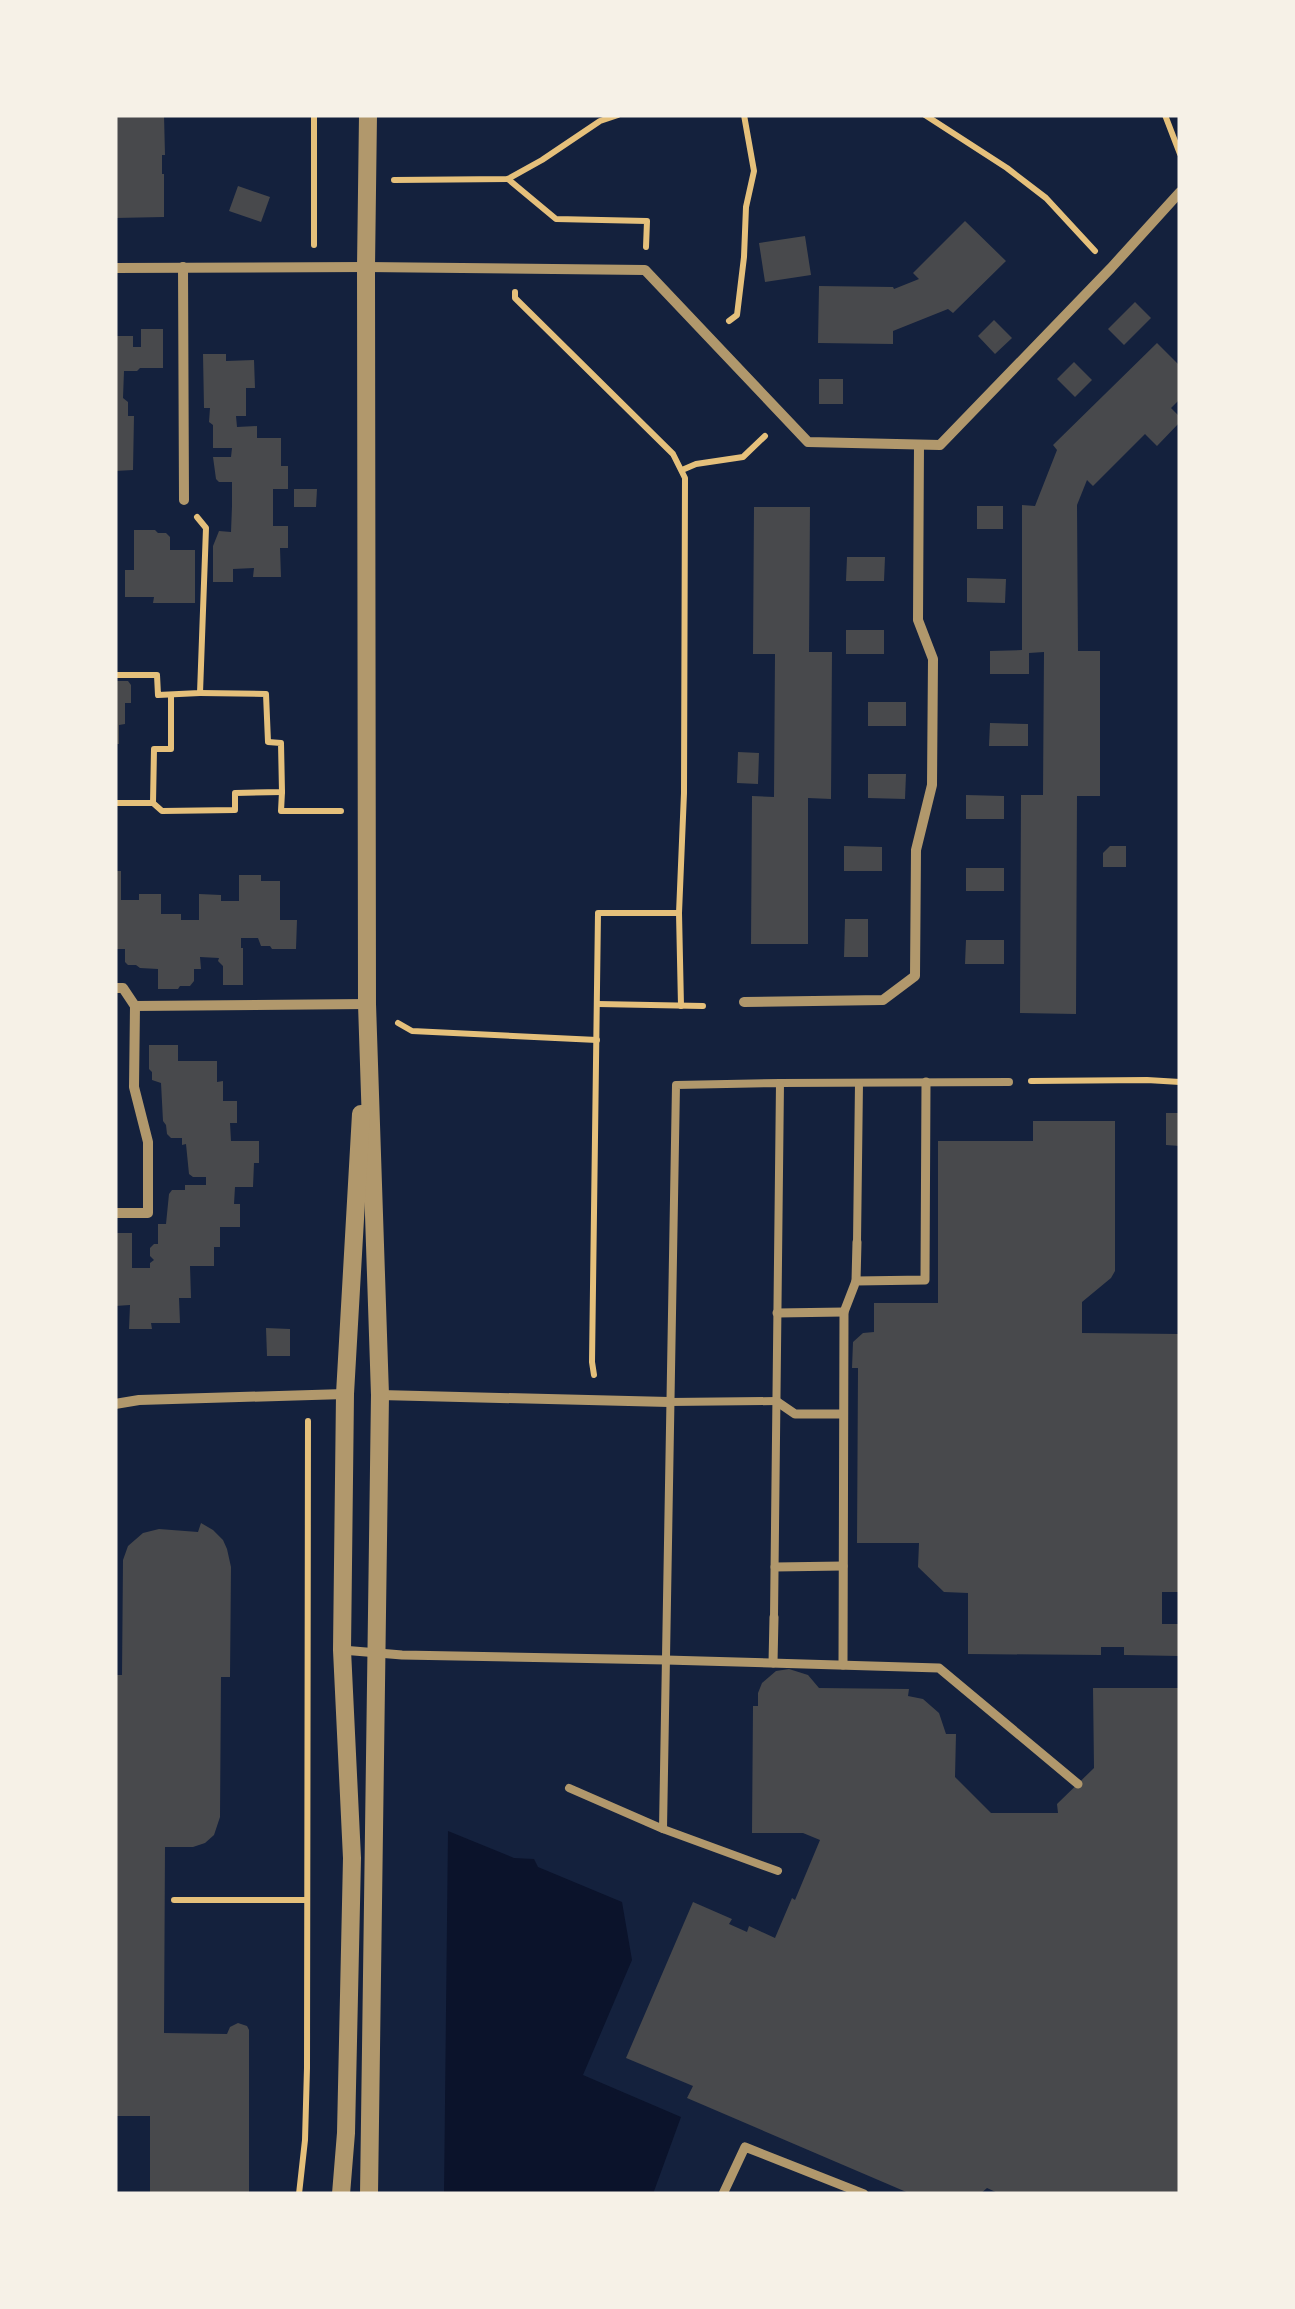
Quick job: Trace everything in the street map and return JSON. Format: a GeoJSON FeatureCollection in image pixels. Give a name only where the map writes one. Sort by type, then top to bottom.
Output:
{"type":"FeatureCollection","features":[{"type":"Feature","properties":{"kind":"street"},"geometry":{"type":"LineString","coordinates":[[368,115],[367,1004],[380,1395],[368,2194]]}},
{"type":"Feature","properties":{"kind":"street"},"geometry":{"type":"LineString","coordinates":[[115,268],[645,270],[808,442],[940,445],[1180,192]]}},
{"type":"Feature","properties":{"kind":"street"},"geometry":{"type":"LineString","coordinates":[[184,267],[184,500]]}},
{"type":"Feature","properties":{"kind":"street"},"geometry":{"type":"LineString","coordinates":[[744,1002],[884,1000],[915,976],[916,850],[932,785],[933,659],[918,620],[920,445]]}},
{"type":"Feature","properties":{"kind":"street"},"geometry":{"type":"LineString","coordinates":[[115,988],[123,988],[136,1006],[134,1088],[148,1142],[148,1213],[115,1213]]}},
{"type":"Feature","properties":{"kind":"street"},"geometry":{"type":"LineString","coordinates":[[136,1006],[367,1004]]}},
{"type":"Feature","properties":{"kind":"street"},"geometry":{"type":"LineString","coordinates":[[340,2194],[346,2133],[352,1858],[342,1650],[345,1394],[367,1004]]}},
{"type":"Feature","properties":{"kind":"street"},"geometry":{"type":"LineString","coordinates":[[856,1281],[925,1280],[926,1082]]}},
{"type":"Feature","properties":{"kind":"street"},"geometry":{"type":"LineString","coordinates":[[843,1665],[844,1312],[856,1281],[857,1242]]}},
{"type":"Feature","properties":{"kind":"street"},"geometry":{"type":"LineString","coordinates":[[777,1313],[844,1312]]}},
{"type":"Feature","properties":{"kind":"street"},"geometry":{"type":"LineString","coordinates":[[115,1404],[345,1394],[669,1402]]}},
{"type":"Feature","properties":{"kind":"street"},"geometry":{"type":"LineString","coordinates":[[776,1401],[795,1414],[843,1414]]}},
{"type":"Feature","properties":{"kind":"street"},"geometry":{"type":"LineString","coordinates":[[775,1567],[843,1566]]}},
{"type":"Feature","properties":{"kind":"street"},"geometry":{"type":"LineString","coordinates":[[773,1663],[774,1616]]}},
{"type":"Feature","properties":{"kind":"street"},"geometry":{"type":"LineString","coordinates":[[342,1650],[939,1668],[1078,1784]]}},
{"type":"Feature","properties":{"kind":"street"},"geometry":{"type":"LineString","coordinates":[[724,2194],[745,2146],[864,2194]]}},
{"type":"Feature","properties":{"kind":"lane"},"geometry":{"type":"LineString","coordinates":[[663,1828],[676,1085],[1009,1082]]}},
{"type":"Feature","properties":{"kind":"lane"},"geometry":{"type":"LineString","coordinates":[[774,1616],[780,1083]]}},
{"type":"Feature","properties":{"kind":"lane"},"geometry":{"type":"LineString","coordinates":[[857,1242],[859,1083]]}},
{"type":"Feature","properties":{"kind":"lane"},"geometry":{"type":"LineString","coordinates":[[669,1402],[776,1401]]}},
{"type":"Feature","properties":{"kind":"lane"},"geometry":{"type":"LineString","coordinates":[[568,1788],[778,1871]]}},
{"type":"Feature","properties":{"kind":"path"},"geometry":{"type":"LineString","coordinates":[[314,115],[314,266]]}},
{"type":"Feature","properties":{"kind":"path"},"geometry":{"type":"LineString","coordinates":[[367,179],[508,180],[600,121],[618,115]]}},
{"type":"Feature","properties":{"kind":"path"},"geometry":{"type":"LineString","coordinates":[[708,336],[737,315],[745,220],[754,171],[744,115]]}},
{"type":"Feature","properties":{"kind":"path"},"geometry":{"type":"LineString","coordinates":[[925,115],[1046,198],[1111,268]]}},
{"type":"Feature","properties":{"kind":"path"},"geometry":{"type":"LineString","coordinates":[[1165,115],[1180,154]]}},
{"type":"Feature","properties":{"kind":"path"},"geometry":{"type":"LineString","coordinates":[[508,180],[556,218],[647,221],[645,270]]}},
{"type":"Feature","properties":{"kind":"path"},"geometry":{"type":"LineString","coordinates":[[515,268],[515,298],[673,454],[685,478],[681,1006]]}},
{"type":"Feature","properties":{"kind":"path"},"geometry":{"type":"LineString","coordinates":[[682,470],[743,457],[785,417]]}},
{"type":"Feature","properties":{"kind":"path"},"geometry":{"type":"LineString","coordinates":[[184,500],[206,528],[200,693]]}},
{"type":"Feature","properties":{"kind":"path"},"geometry":{"type":"LineString","coordinates":[[115,675],[157,676],[158,695],[266,694],[268,742],[282,742],[281,811],[368,811]]}},
{"type":"Feature","properties":{"kind":"path"},"geometry":{"type":"LineString","coordinates":[[153,803],[154,749],[171,749],[171,695]]}},
{"type":"Feature","properties":{"kind":"path"},"geometry":{"type":"LineString","coordinates":[[115,804],[153,803],[162,811],[235,810],[235,793],[282,792]]}},
{"type":"Feature","properties":{"kind":"path"},"geometry":{"type":"LineString","coordinates":[[598,1400],[592,1362],[598,913],[679,913]]}},
{"type":"Feature","properties":{"kind":"path"},"geometry":{"type":"LineString","coordinates":[[367,1004],[412,1032],[598,1040]]}},
{"type":"Feature","properties":{"kind":"path"},"geometry":{"type":"LineString","coordinates":[[598,1004],[702,1006]]}},
{"type":"Feature","properties":{"kind":"path"},"geometry":{"type":"LineString","coordinates":[[1009,1082],[1180,1082]]}},
{"type":"Feature","properties":{"kind":"path"},"geometry":{"type":"LineString","coordinates":[[299,2194],[306,2140],[308,1395]]}},
{"type":"Feature","properties":{"kind":"path"},"geometry":{"type":"LineString","coordinates":[[174,1900],[307,1900]]}},
{"type":"Feature","properties":{"kind":"water"},"geometry":{"type":"Polygon","coordinates":[[[448,1831],[514,1858],[534,1859],[538,1867],[622,1902],[632,1960],[583,2075],[681,2117],[653,2194],[444,2194],[448,1831]]]}},
{"type":"Feature","properties":{"kind":"building"},"geometry":{"type":"Polygon","coordinates":[[[115,115],[164,115],[164,217],[115,218],[115,115]]]}},
{"type":"Feature","properties":{"kind":"building"},"geometry":{"type":"Polygon","coordinates":[[[238,186],[270,197],[261,222],[229,211],[238,186]]]}},
{"type":"Feature","properties":{"kind":"building"},"geometry":{"type":"Polygon","coordinates":[[[965,221],[1006,261],[953,313],[948,309],[893,331],[893,344],[818,343],[819,286],[894,289],[919,279],[913,273],[965,221]]]}},
{"type":"Feature","properties":{"kind":"building"},"geometry":{"type":"Polygon","coordinates":[[[805,236],[811,275],[765,282],[759,243],[805,236]]]}},
{"type":"Feature","properties":{"kind":"building"},"geometry":{"type":"Polygon","coordinates":[[[1135,302],[1151,318],[1124,345],[1108,329],[1135,302]]]}},
{"type":"Feature","properties":{"kind":"building"},"geometry":{"type":"Polygon","coordinates":[[[994,320],[1012,338],[995,354],[978,336],[994,320]]]}},
{"type":"Feature","properties":{"kind":"building"},"geometry":{"type":"Polygon","coordinates":[[[141,329],[163,329],[163,368],[124,371],[123,398],[128,402],[128,416],[134,416],[133,470],[115,471],[115,336],[133,336],[133,347],[141,347],[141,329]]]}},
{"type":"Feature","properties":{"kind":"building"},"geometry":{"type":"Polygon","coordinates":[[[1157,343],[1180,366],[1180,399],[1171,408],[1180,422],[1157,446],[1145,434],[1093,486],[1087,480],[1077,505],[1078,651],[1100,651],[1100,796],[1077,796],[1076,1014],[1020,1013],[1021,795],[1043,795],[1044,652],[1029,653],[1029,674],[990,674],[990,651],[1022,650],[1022,505],[1035,506],[1057,450],[1053,445],[1157,343]]]}},
{"type":"Feature","properties":{"kind":"building"},"geometry":{"type":"Polygon","coordinates":[[[203,354],[226,354],[226,361],[254,360],[255,388],[246,388],[246,416],[236,416],[237,427],[257,426],[257,438],[281,438],[281,466],[288,466],[288,489],[273,489],[273,526],[288,526],[288,548],[280,548],[281,577],[253,577],[254,568],[233,569],[233,582],[213,582],[213,546],[219,531],[231,532],[232,482],[216,479],[213,457],[231,457],[232,448],[213,448],[210,408],[204,408],[203,354]]]}},
{"type":"Feature","properties":{"kind":"building"},"geometry":{"type":"Polygon","coordinates":[[[1074,362],[1092,380],[1075,397],[1057,379],[1074,362]]]}},
{"type":"Feature","properties":{"kind":"building"},"geometry":{"type":"Polygon","coordinates":[[[819,379],[843,379],[843,404],[819,404],[819,379]]]}},
{"type":"Feature","properties":{"kind":"building"},"geometry":{"type":"Polygon","coordinates":[[[294,489],[317,489],[316,507],[294,507],[294,489]]]}},
{"type":"Feature","properties":{"kind":"building"},"geometry":{"type":"Polygon","coordinates":[[[977,506],[1003,506],[1003,529],[977,529],[977,506]]]}},
{"type":"Feature","properties":{"kind":"building"},"geometry":{"type":"Polygon","coordinates":[[[754,507],[810,507],[809,652],[832,652],[831,799],[808,798],[808,944],[751,944],[752,796],[774,797],[775,654],[753,654],[754,507]]]}},
{"type":"Feature","properties":{"kind":"building"},"geometry":{"type":"Polygon","coordinates":[[[134,530],[166,533],[170,550],[195,550],[195,603],[153,603],[154,597],[125,597],[125,570],[134,570],[134,530]]]}},
{"type":"Feature","properties":{"kind":"building"},"geometry":{"type":"Polygon","coordinates":[[[847,557],[885,557],[884,581],[846,581],[847,557]]]}},
{"type":"Feature","properties":{"kind":"building"},"geometry":{"type":"Polygon","coordinates":[[[967,578],[1006,579],[1005,603],[967,602],[967,578]]]}},
{"type":"Feature","properties":{"kind":"building"},"geometry":{"type":"Polygon","coordinates":[[[846,630],[884,630],[884,654],[846,654],[846,630]]]}},
{"type":"Feature","properties":{"kind":"building"},"geometry":{"type":"Polygon","coordinates":[[[115,681],[128,681],[131,685],[131,703],[125,703],[125,724],[119,725],[119,744],[115,744],[115,681]]]}},
{"type":"Feature","properties":{"kind":"building"},"geometry":{"type":"Polygon","coordinates":[[[868,702],[906,702],[906,726],[868,726],[868,702]]]}},
{"type":"Feature","properties":{"kind":"building"},"geometry":{"type":"Polygon","coordinates":[[[990,723],[1028,724],[1028,746],[989,746],[990,723]]]}},
{"type":"Feature","properties":{"kind":"building"},"geometry":{"type":"Polygon","coordinates":[[[738,752],[759,753],[758,784],[737,783],[738,752]]]}},
{"type":"Feature","properties":{"kind":"building"},"geometry":{"type":"Polygon","coordinates":[[[868,774],[906,774],[905,799],[868,798],[868,774]]]}},
{"type":"Feature","properties":{"kind":"building"},"geometry":{"type":"Polygon","coordinates":[[[966,795],[1004,796],[1004,819],[966,819],[966,795]]]}},
{"type":"Feature","properties":{"kind":"building"},"geometry":{"type":"Polygon","coordinates":[[[844,846],[882,847],[882,871],[844,871],[844,846]]]}},
{"type":"Feature","properties":{"kind":"building"},"geometry":{"type":"Polygon","coordinates":[[[1110,846],[1126,846],[1126,867],[1103,867],[1103,853],[1110,846]]]}},
{"type":"Feature","properties":{"kind":"building"},"geometry":{"type":"Polygon","coordinates":[[[966,868],[1004,868],[1004,891],[966,891],[966,868]]]}},
{"type":"Feature","properties":{"kind":"building"},"geometry":{"type":"Polygon","coordinates":[[[115,871],[121,871],[121,900],[139,900],[139,894],[161,894],[161,914],[181,914],[181,920],[199,920],[199,894],[221,895],[221,901],[239,901],[239,875],[261,875],[261,881],[280,881],[280,920],[297,920],[296,949],[272,949],[261,946],[258,938],[241,938],[243,985],[223,985],[219,958],[200,957],[201,969],[194,969],[190,986],[158,989],[158,969],[128,965],[125,949],[116,949],[115,871]]]}},
{"type":"Feature","properties":{"kind":"building"},"geometry":{"type":"Polygon","coordinates":[[[845,919],[868,919],[868,957],[844,957],[845,919]]]}},
{"type":"Feature","properties":{"kind":"building"},"geometry":{"type":"Polygon","coordinates":[[[966,940],[1004,940],[1004,964],[965,964],[966,940]]]}},
{"type":"Feature","properties":{"kind":"building"},"geometry":{"type":"Polygon","coordinates":[[[149,1045],[178,1045],[178,1061],[217,1061],[217,1082],[223,1081],[223,1101],[237,1101],[237,1123],[230,1123],[231,1141],[259,1141],[259,1163],[254,1163],[253,1187],[235,1187],[234,1204],[240,1204],[240,1227],[220,1227],[220,1247],[214,1247],[214,1266],[190,1266],[191,1298],[179,1298],[180,1323],[151,1323],[152,1329],[129,1329],[130,1305],[115,1306],[115,1233],[132,1233],[132,1268],[150,1268],[154,1260],[150,1248],[158,1244],[158,1224],[166,1224],[169,1194],[172,1190],[185,1190],[185,1185],[206,1185],[206,1177],[189,1174],[182,1138],[167,1134],[161,1083],[152,1080],[149,1069],[149,1045]]]}},
{"type":"Feature","properties":{"kind":"building"},"geometry":{"type":"Polygon","coordinates":[[[1166,1113],[1180,1113],[1180,1146],[1166,1145],[1166,1113]]]}},
{"type":"Feature","properties":{"kind":"building"},"geometry":{"type":"Polygon","coordinates":[[[1033,1121],[1115,1121],[1115,1271],[1082,1302],[1082,1333],[1180,1334],[1180,1592],[1162,1592],[1162,1624],[1179,1624],[1179,1656],[1124,1655],[1124,1647],[1101,1647],[1101,1655],[968,1654],[968,1593],[944,1592],[918,1567],[919,1543],[857,1543],[858,1368],[852,1368],[853,1342],[863,1333],[874,1332],[874,1303],[938,1303],[938,1141],[1033,1141],[1033,1121]]]}},
{"type":"Feature","properties":{"kind":"building"},"geometry":{"type":"Polygon","coordinates":[[[266,1328],[290,1329],[290,1356],[267,1356],[266,1328]]]}},
{"type":"Feature","properties":{"kind":"building"},"geometry":{"type":"Polygon","coordinates":[[[201,1523],[223,1540],[231,1567],[230,1677],[221,1677],[220,1817],[214,1835],[205,1843],[165,1847],[164,2033],[227,2034],[238,2023],[247,2026],[249,2194],[150,2194],[150,2116],[115,2116],[115,1675],[122,1675],[123,1560],[128,1546],[143,1533],[159,1529],[198,1532],[201,1523]]]}},
{"type":"Feature","properties":{"kind":"building"},"geometry":{"type":"Polygon","coordinates":[[[789,1669],[808,1675],[819,1688],[909,1689],[908,1696],[923,1699],[939,1713],[946,1734],[956,1734],[955,1777],[991,1813],[1058,1813],[1057,1804],[1094,1768],[1093,1688],[1180,1688],[1180,2194],[1000,2194],[987,2188],[980,2194],[911,2194],[687,2098],[693,2086],[626,2058],[693,1902],[732,1919],[729,1924],[747,1932],[749,1926],[775,1938],[792,1898],[795,1900],[820,1840],[803,1833],[752,1833],[753,1706],[758,1706],[762,1683],[776,1671],[789,1669]]]}}]}
